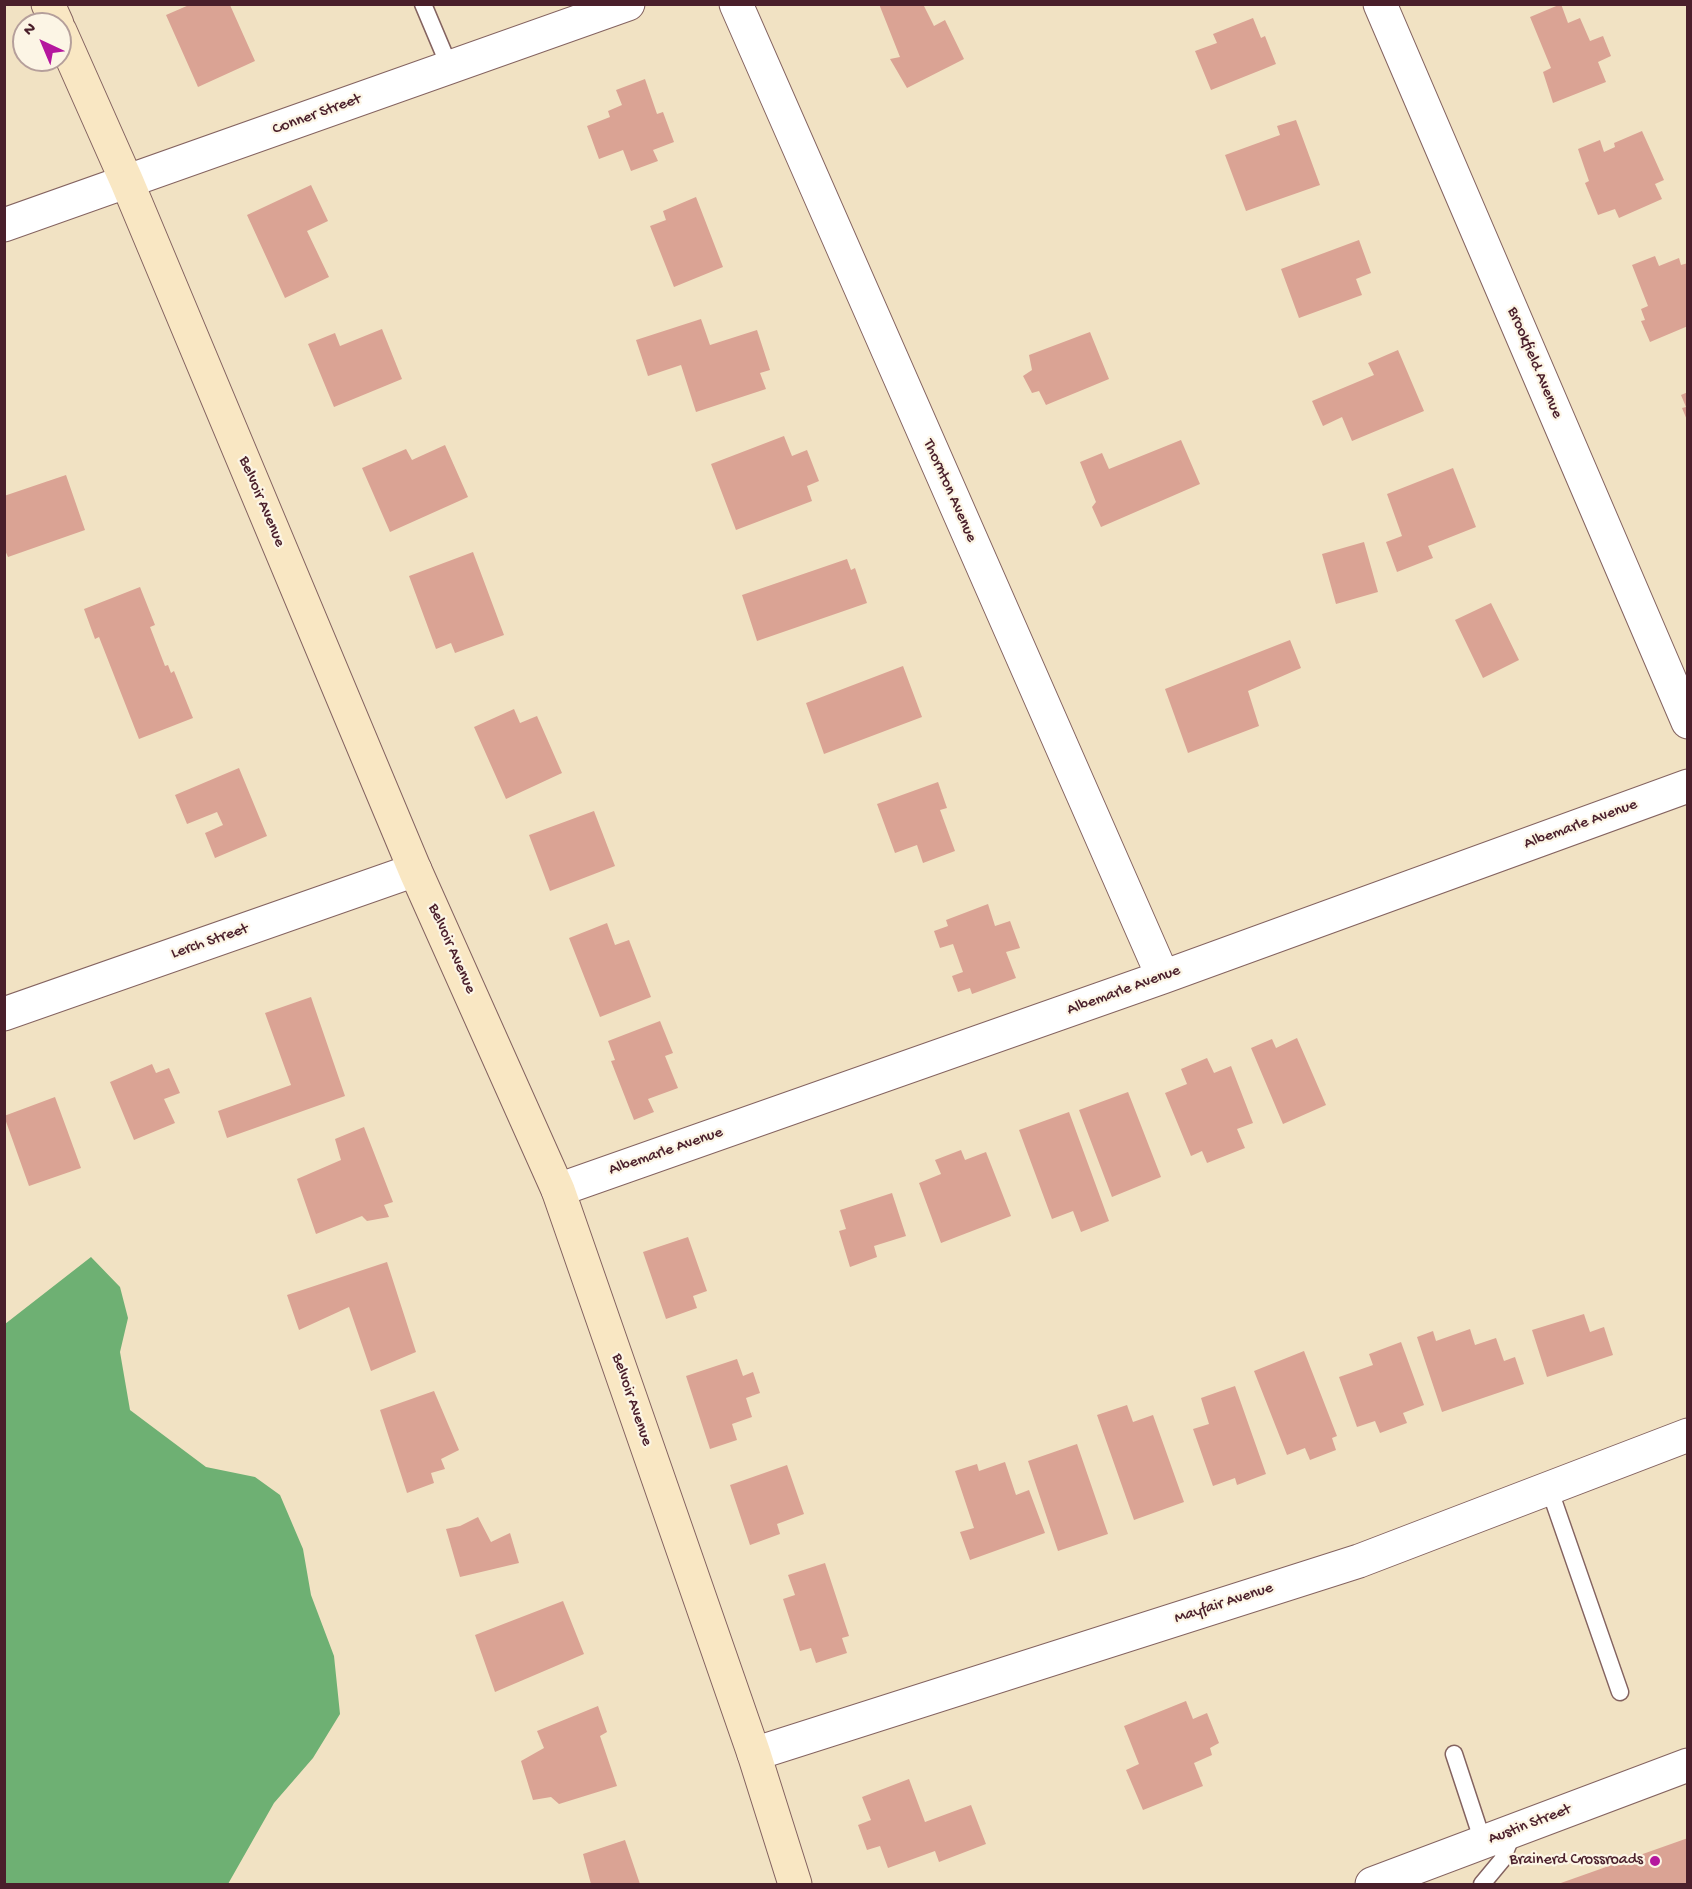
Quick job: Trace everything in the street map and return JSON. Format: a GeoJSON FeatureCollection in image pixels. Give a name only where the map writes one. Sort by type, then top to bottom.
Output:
{"type":"FeatureCollection","features":[{"type":"Feature","properties":{"kind":"street","name":"Conner Street"},"geometry":{"type":"LineString","coordinates":[[4,225],[628,4]]}},
{"type":"Feature","properties":{"kind":"street","name":"Thornton Avenue"},"geometry":{"type":"LineString","coordinates":[[736,4],[1163,977]]}},
{"type":"Feature","properties":{"kind":"street","name":"Brookfield Avenue"},"geometry":{"type":"LineString","coordinates":[[1380,4],[1688,722]]}},
{"type":"Feature","properties":{"kind":"street","name":"Belvoir Avenue"},"geometry":{"type":"LineString","coordinates":[[72,58],[128,182],[415,870],[558,1190],[754,1754],[795,1884]]}},
{"type":"Feature","properties":{"kind":"street","name":"Albemarle Avenue"},"geometry":{"type":"LineString","coordinates":[[558,1190],[1163,977],[1688,786]]}},
{"type":"Feature","properties":{"kind":"street","name":"Lerch Street"},"geometry":{"type":"LineString","coordinates":[[4,1014],[415,870]]}},
{"type":"Feature","properties":{"kind":"street","name":"Mayfair Avenue"},"geometry":{"type":"LineString","coordinates":[[754,1754],[1359,1561],[1688,1435]]}},
{"type":"Feature","properties":{"kind":"street","name":"Austin Street"},"geometry":{"type":"LineString","coordinates":[[1372,1884],[1688,1765]]}},
{"type":"Feature","properties":{"kind":"lane"},"geometry":{"type":"LineString","coordinates":[[423,4],[450,68]]}},
{"type":"Feature","properties":{"kind":"lane"},"geometry":{"type":"LineString","coordinates":[[1549,1488],[1620,1692]]}},
{"type":"Feature","properties":{"kind":"lane"},"geometry":{"type":"LineString","coordinates":[[1454,1754],[1498,1837],[1502,1860],[1482,1884]]}},
{"type":"Feature","properties":{"kind":"green space"},"geometry":{"type":"Polygon","coordinates":[[[91,1257],[120,1287],[128,1318],[120,1352],[130,1410],[206,1467],[255,1477],[280,1495],[303,1549],[311,1595],[334,1656],[340,1714],[313,1758],[274,1803],[228,1884],[5,1883],[5,1324],[91,1257]]]}},
{"type":"Feature","properties":{"kind":"building"},"geometry":{"type":"Polygon","coordinates":[[[879,4],[923,4],[934,26],[945,20],[964,59],[907,88],[890,59],[900,57],[879,4]]]}},
{"type":"Feature","properties":{"kind":"building"},"geometry":{"type":"Polygon","coordinates":[[[1561,4],[1568,23],[1580,18],[1590,41],[1603,36],[1611,56],[1598,62],[1606,82],[1553,103],[1543,72],[1551,68],[1530,17],[1561,4]]]}},
{"type":"Feature","properties":{"kind":"building"},"geometry":{"type":"Polygon","coordinates":[[[189,5],[230,5],[255,61],[198,87],[166,15],[189,5]]]}},
{"type":"Feature","properties":{"kind":"building"},"geometry":{"type":"Polygon","coordinates":[[[1253,18],[1261,38],[1265,36],[1276,64],[1211,90],[1195,51],[1217,43],[1213,34],[1253,18]]]}},
{"type":"Feature","properties":{"kind":"building"},"geometry":{"type":"Polygon","coordinates":[[[645,79],[657,114],[663,112],[674,142],[653,150],[658,161],[631,171],[623,150],[599,159],[587,126],[610,117],[608,111],[622,105],[616,90],[645,79]]]}},
{"type":"Feature","properties":{"kind":"building"},"geometry":{"type":"Polygon","coordinates":[[[1296,120],[1320,185],[1246,211],[1225,155],[1280,135],[1277,126],[1296,120]]]}},
{"type":"Feature","properties":{"kind":"building"},"geometry":{"type":"Polygon","coordinates":[[[1642,131],[1664,180],[1655,184],[1662,199],[1619,218],[1615,209],[1598,215],[1585,183],[1589,181],[1578,149],[1600,140],[1604,152],[1615,147],[1614,143],[1642,131]]]}},
{"type":"Feature","properties":{"kind":"building"},"geometry":{"type":"Polygon","coordinates":[[[311,185],[328,221],[307,231],[329,277],[285,298],[247,215],[311,185]]]}},
{"type":"Feature","properties":{"kind":"building"},"geometry":{"type":"Polygon","coordinates":[[[696,197],[723,267],[674,287],[650,226],[666,220],[663,211],[696,197]]]}},
{"type":"Feature","properties":{"kind":"building"},"geometry":{"type":"Polygon","coordinates":[[[1359,240],[1371,273],[1356,279],[1362,295],[1299,318],[1281,269],[1359,240]]]}},
{"type":"Feature","properties":{"kind":"building"},"geometry":{"type":"Polygon","coordinates":[[[1655,256],[1659,266],[1679,258],[1681,265],[1688,263],[1688,326],[1650,342],[1641,321],[1645,320],[1641,309],[1648,306],[1632,265],[1655,256]]]}},
{"type":"Feature","properties":{"kind":"building"},"geometry":{"type":"Polygon","coordinates":[[[701,319],[710,345],[757,330],[770,370],[760,373],[766,389],[696,412],[681,365],[648,376],[636,340],[701,319]]]}},
{"type":"Feature","properties":{"kind":"building"},"geometry":{"type":"Polygon","coordinates":[[[382,329],[402,379],[334,407],[308,344],[335,333],[340,346],[382,329]]]}},
{"type":"Feature","properties":{"kind":"building"},"geometry":{"type":"Polygon","coordinates":[[[1090,332],[1109,379],[1046,405],[1039,391],[1032,393],[1023,376],[1032,370],[1029,355],[1090,332]]]}},
{"type":"Feature","properties":{"kind":"building"},"geometry":{"type":"Polygon","coordinates":[[[1398,350],[1424,411],[1352,441],[1342,417],[1323,426],[1312,401],[1374,375],[1368,363],[1398,350]]]}},
{"type":"Feature","properties":{"kind":"building"},"geometry":{"type":"Polygon","coordinates":[[[1688,392],[1687,420],[1682,408],[1686,407],[1681,395],[1688,392]]]}},
{"type":"Feature","properties":{"kind":"building"},"geometry":{"type":"Polygon","coordinates":[[[784,436],[792,456],[807,450],[819,481],[807,486],[812,501],[736,530],[711,464],[784,436]]]}},
{"type":"Feature","properties":{"kind":"building"},"geometry":{"type":"Polygon","coordinates":[[[1181,440],[1200,484],[1101,527],[1092,507],[1096,502],[1080,462],[1102,453],[1109,469],[1181,440]]]}},
{"type":"Feature","properties":{"kind":"building"},"geometry":{"type":"Polygon","coordinates":[[[445,445],[468,497],[390,532],[362,468],[406,449],[412,460],[445,445]]]}},
{"type":"Feature","properties":{"kind":"building"},"geometry":{"type":"Polygon","coordinates":[[[1453,468],[1476,527],[1428,546],[1433,558],[1397,572],[1386,542],[1402,536],[1387,494],[1453,468]]]}},
{"type":"Feature","properties":{"kind":"building"},"geometry":{"type":"Polygon","coordinates":[[[66,475],[85,530],[8,557],[4,548],[4,496],[66,475]]]}},
{"type":"Feature","properties":{"kind":"building"},"geometry":{"type":"Polygon","coordinates":[[[1364,542],[1378,592],[1336,604],[1322,554],[1364,542]]]}},
{"type":"Feature","properties":{"kind":"building"},"geometry":{"type":"Polygon","coordinates":[[[473,552],[504,635],[455,653],[451,643],[436,649],[409,576],[473,552]]]}},
{"type":"Feature","properties":{"kind":"building"},"geometry":{"type":"Polygon","coordinates":[[[847,559],[851,570],[855,568],[867,603],[757,641],[742,595],[847,559]]]}},
{"type":"Feature","properties":{"kind":"building"},"geometry":{"type":"Polygon","coordinates":[[[140,587],[155,625],[150,627],[165,666],[168,665],[171,673],[174,671],[193,718],[139,739],[99,637],[95,639],[84,609],[140,587]]]}},
{"type":"Feature","properties":{"kind":"building"},"geometry":{"type":"Polygon","coordinates":[[[1491,603],[1519,660],[1483,678],[1455,620],[1491,603]]]}},
{"type":"Feature","properties":{"kind":"building"},"geometry":{"type":"Polygon","coordinates":[[[1290,640],[1301,668],[1248,691],[1259,726],[1188,753],[1165,689],[1290,640]]]}},
{"type":"Feature","properties":{"kind":"building"},"geometry":{"type":"Polygon","coordinates":[[[903,666],[922,717],[824,754],[806,703],[903,666]]]}},
{"type":"Feature","properties":{"kind":"building"},"geometry":{"type":"Polygon","coordinates":[[[514,709],[520,723],[537,716],[562,773],[506,799],[474,727],[514,709]]]}},
{"type":"Feature","properties":{"kind":"building"},"geometry":{"type":"Polygon","coordinates":[[[239,768],[267,836],[215,858],[205,833],[223,825],[217,812],[187,824],[175,795],[239,768]]]}},
{"type":"Feature","properties":{"kind":"building"},"geometry":{"type":"Polygon","coordinates":[[[938,782],[947,808],[940,810],[955,851],[923,863],[917,845],[895,853],[877,804],[938,782]]]}},
{"type":"Feature","properties":{"kind":"building"},"geometry":{"type":"Polygon","coordinates":[[[594,811],[615,866],[550,891],[529,835],[594,811]]]}},
{"type":"Feature","properties":{"kind":"building"},"geometry":{"type":"Polygon","coordinates":[[[988,904],[995,926],[1010,921],[1020,948],[1006,952],[1016,978],[972,994],[970,988],[958,992],[952,976],[963,972],[953,944],[940,948],[934,931],[948,926],[946,920],[988,904]]]}},
{"type":"Feature","properties":{"kind":"building"},"geometry":{"type":"Polygon","coordinates":[[[607,923],[615,945],[629,940],[651,997],[600,1017],[569,938],[607,923]]]}},
{"type":"Feature","properties":{"kind":"building"},"geometry":{"type":"Polygon","coordinates":[[[311,997],[345,1096],[227,1138],[218,1111],[291,1085],[265,1013],[311,997]]]}},
{"type":"Feature","properties":{"kind":"building"},"geometry":{"type":"Polygon","coordinates":[[[660,1021],[673,1053],[665,1056],[678,1088],[648,1099],[654,1112],[634,1120],[611,1061],[615,1060],[608,1041],[660,1021]]]}},
{"type":"Feature","properties":{"kind":"building"},"geometry":{"type":"Polygon","coordinates":[[[1297,1038],[1326,1105],[1283,1124],[1251,1048],[1272,1039],[1276,1048],[1297,1038]]]}},
{"type":"Feature","properties":{"kind":"building"},"geometry":{"type":"Polygon","coordinates":[[[1207,1058],[1214,1073],[1231,1066],[1253,1123],[1237,1129],[1245,1148],[1207,1163],[1202,1151],[1191,1156],[1165,1093],[1187,1084],[1181,1069],[1207,1058]]]}},
{"type":"Feature","properties":{"kind":"building"},"geometry":{"type":"Polygon","coordinates":[[[152,1064],[156,1073],[169,1068],[180,1093],[164,1099],[175,1123],[134,1140],[110,1082],[152,1064]]]}},
{"type":"Feature","properties":{"kind":"building"},"geometry":{"type":"Polygon","coordinates":[[[1128,1092],[1161,1177],[1112,1197],[1079,1110],[1128,1092]]]}},
{"type":"Feature","properties":{"kind":"building"},"geometry":{"type":"Polygon","coordinates":[[[55,1097],[81,1168],[29,1186],[4,1116],[55,1097]]]}},
{"type":"Feature","properties":{"kind":"building"},"geometry":{"type":"Polygon","coordinates":[[[1069,1112],[1109,1221],[1081,1232],[1073,1211],[1052,1219],[1019,1130],[1069,1112]]]}},
{"type":"Feature","properties":{"kind":"building"},"geometry":{"type":"Polygon","coordinates":[[[364,1127],[393,1202],[384,1205],[389,1217],[367,1221],[362,1216],[316,1234],[297,1179],[341,1160],[335,1139],[364,1127]]]}},
{"type":"Feature","properties":{"kind":"building"},"geometry":{"type":"Polygon","coordinates":[[[961,1150],[965,1160],[986,1152],[1011,1216],[941,1243],[919,1183],[941,1174],[935,1160],[961,1150]]]}},
{"type":"Feature","properties":{"kind":"building"},"geometry":{"type":"Polygon","coordinates":[[[892,1193],[906,1236],[874,1246],[877,1257],[850,1267],[839,1231],[846,1229],[840,1210],[892,1193]]]}},
{"type":"Feature","properties":{"kind":"building"},"geometry":{"type":"Polygon","coordinates":[[[688,1237],[707,1291],[693,1296],[697,1308],[666,1319],[643,1252],[688,1237]]]}},
{"type":"Feature","properties":{"kind":"building"},"geometry":{"type":"Polygon","coordinates":[[[387,1262],[416,1352],[371,1371],[349,1307],[299,1330],[287,1295],[387,1262]]]}},
{"type":"Feature","properties":{"kind":"building"},"geometry":{"type":"Polygon","coordinates":[[[1584,1314],[1590,1332],[1604,1327],[1613,1355],[1547,1377],[1532,1330],[1584,1314]]]}},
{"type":"Feature","properties":{"kind":"building"},"geometry":{"type":"Polygon","coordinates":[[[1470,1329],[1475,1345],[1496,1338],[1504,1361],[1515,1357],[1524,1384],[1442,1412],[1417,1337],[1433,1331],[1436,1341],[1470,1329]]]}},
{"type":"Feature","properties":{"kind":"building"},"geometry":{"type":"Polygon","coordinates":[[[1401,1342],[1424,1405],[1403,1413],[1407,1423],[1380,1433],[1375,1421],[1357,1427],[1339,1377],[1373,1365],[1369,1354],[1401,1342]]]}},
{"type":"Feature","properties":{"kind":"building"},"geometry":{"type":"Polygon","coordinates":[[[1304,1351],[1337,1436],[1332,1438],[1336,1450],[1310,1460],[1305,1448],[1287,1455],[1254,1371],[1304,1351]]]}},
{"type":"Feature","properties":{"kind":"building"},"geometry":{"type":"Polygon","coordinates":[[[737,1359],[743,1376],[753,1372],[760,1393],[746,1398],[752,1417],[732,1424],[737,1440],[710,1449],[686,1376],[737,1359]]]}},
{"type":"Feature","properties":{"kind":"building"},"geometry":{"type":"Polygon","coordinates":[[[1235,1386],[1266,1474],[1237,1485],[1235,1478],[1213,1486],[1193,1429],[1209,1424],[1201,1398],[1235,1386]]]}},
{"type":"Feature","properties":{"kind":"building"},"geometry":{"type":"Polygon","coordinates":[[[434,1391],[459,1450],[441,1459],[445,1469],[431,1473],[434,1483],[407,1493],[380,1410],[434,1391]]]}},
{"type":"Feature","properties":{"kind":"building"},"geometry":{"type":"Polygon","coordinates":[[[1127,1405],[1133,1422],[1153,1415],[1184,1502],[1134,1520],[1097,1415],[1127,1405]]]}},
{"type":"Feature","properties":{"kind":"building"},"geometry":{"type":"Polygon","coordinates":[[[1077,1444],[1108,1534],[1058,1551],[1028,1461],[1077,1444]]]}},
{"type":"Feature","properties":{"kind":"building"},"geometry":{"type":"Polygon","coordinates":[[[1005,1462],[1016,1495],[1029,1490],[1045,1533],[970,1560],[960,1532],[974,1528],[955,1471],[977,1464],[979,1471],[1005,1462]]]}},
{"type":"Feature","properties":{"kind":"building"},"geometry":{"type":"Polygon","coordinates":[[[787,1465],[804,1514],[777,1524],[780,1534],[750,1545],[730,1485],[787,1465]]]}},
{"type":"Feature","properties":{"kind":"building"},"geometry":{"type":"Polygon","coordinates":[[[478,1517],[491,1542],[510,1533],[519,1563],[460,1577],[446,1529],[460,1526],[478,1517]]]}},
{"type":"Feature","properties":{"kind":"building"},"geometry":{"type":"Polygon","coordinates":[[[825,1563],[849,1636],[842,1638],[847,1653],[816,1663],[811,1648],[800,1651],[783,1599],[795,1595],[788,1575],[825,1563]]]}},
{"type":"Feature","properties":{"kind":"building"},"geometry":{"type":"Polygon","coordinates":[[[563,1601],[584,1654],[495,1692],[475,1635],[563,1601]]]}},
{"type":"Feature","properties":{"kind":"building"},"geometry":{"type":"Polygon","coordinates":[[[1186,1701],[1193,1719],[1207,1713],[1219,1743],[1210,1748],[1212,1755],[1194,1763],[1203,1786],[1143,1810],[1126,1770],[1139,1764],[1124,1726],[1186,1701]]]}},
{"type":"Feature","properties":{"kind":"building"},"geometry":{"type":"Polygon","coordinates":[[[598,1706],[607,1732],[600,1736],[617,1786],[559,1804],[551,1797],[533,1800],[521,1761],[544,1748],[537,1731],[598,1706]]]}},
{"type":"Feature","properties":{"kind":"building"},"geometry":{"type":"Polygon","coordinates":[[[909,1779],[925,1822],[971,1805],[986,1844],[939,1862],[935,1851],[888,1868],[880,1846],[867,1850],[858,1825],[871,1820],[862,1797],[909,1779]]]}},
{"type":"Feature","properties":{"kind":"building","name":"Brainerd Crossroads"},"geometry":{"type":"Polygon","coordinates":[[[1688,1838],[1688,1884],[1558,1884],[1688,1838]]]}},
{"type":"Feature","properties":{"kind":"building"},"geometry":{"type":"Polygon","coordinates":[[[625,1840],[640,1884],[591,1884],[583,1854],[625,1840]]]}},
{"type":"Feature","properties":{"kind":"place","name":"Brainerd Crossroads"},"geometry":{"type":"Point","coordinates":[1655,1861]}}]}
